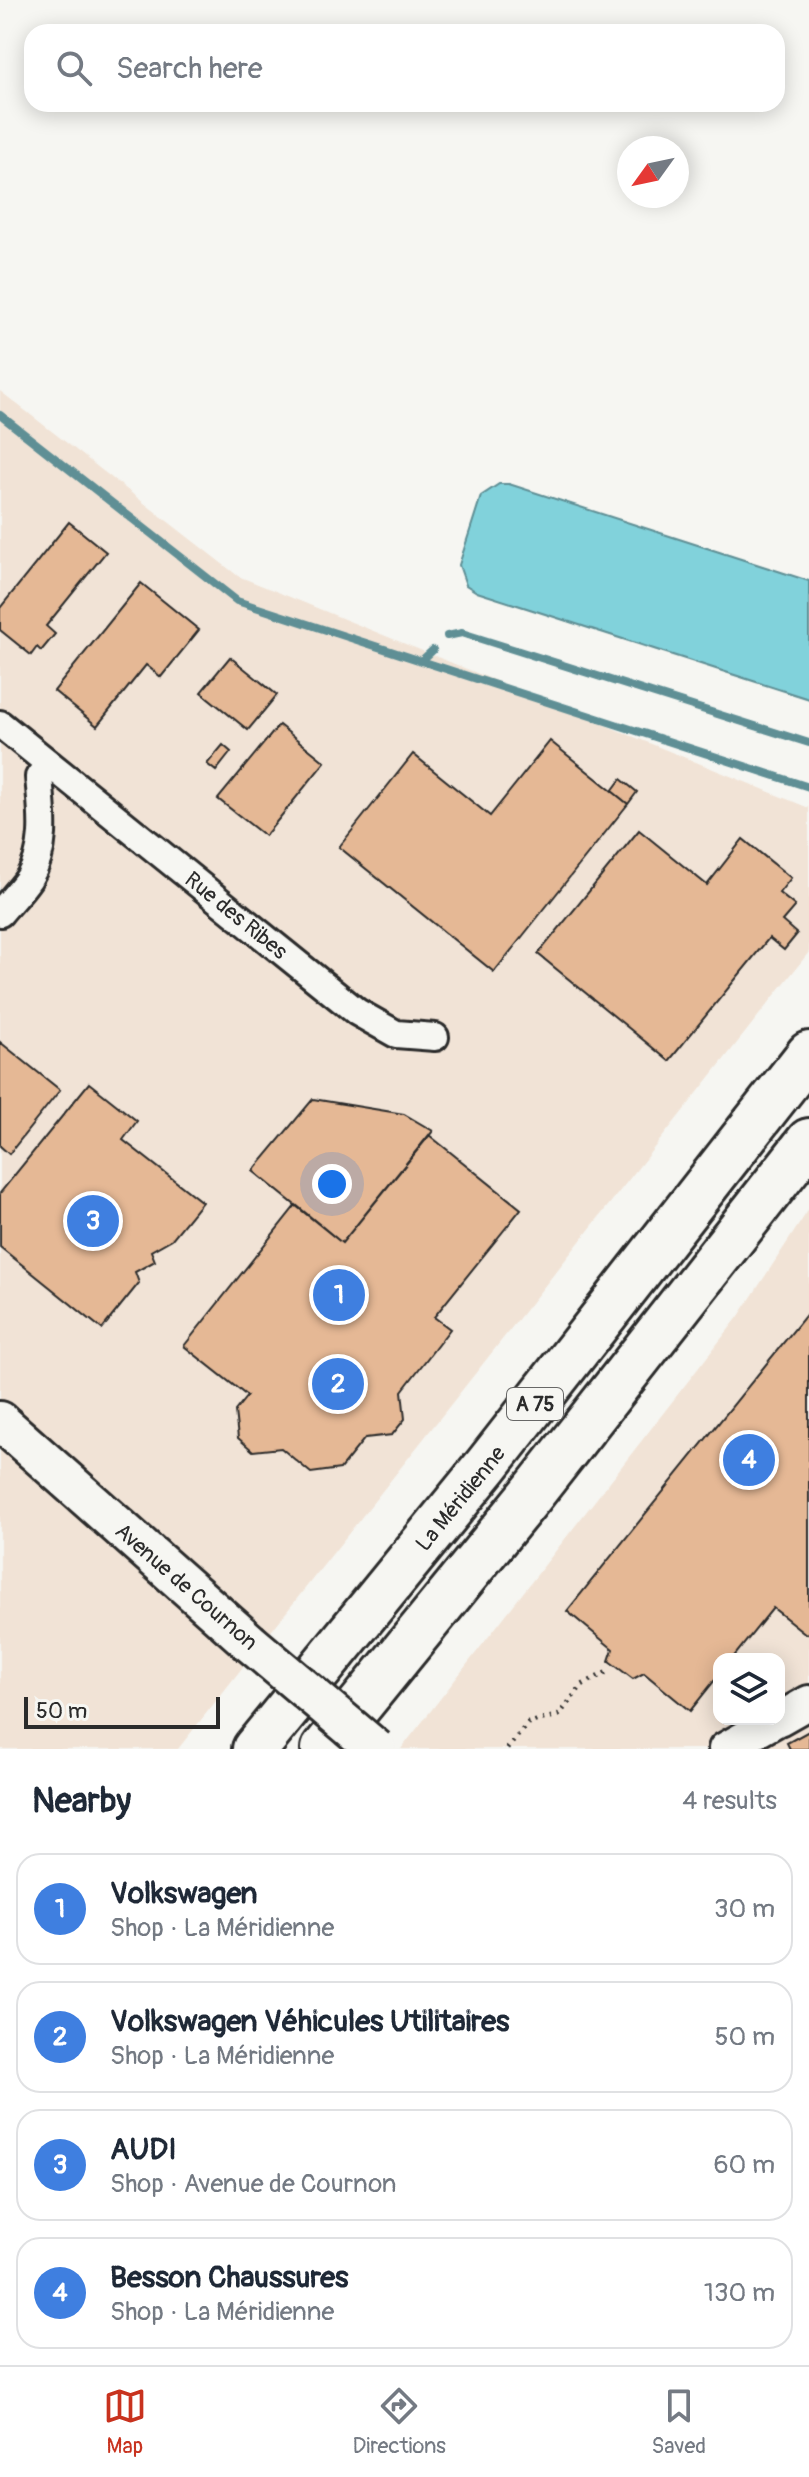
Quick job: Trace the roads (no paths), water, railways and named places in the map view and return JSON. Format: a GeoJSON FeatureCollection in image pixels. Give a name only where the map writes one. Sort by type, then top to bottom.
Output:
{"type":"FeatureCollection","features":[{"type":"Feature","properties":{"kind":"highway","name":"La Méridienne"},"geometry":{"type":"LineString","coordinates":[[255,1749],[487,1465],[809,1054]]}},
{"type":"Feature","properties":{"kind":"highway","name":"A 75"},"geometry":{"type":"LineString","coordinates":[[324,1749],[531,1495],[809,1141]]}},
{"type":"Feature","properties":{"kind":"main road","name":"Avenue de Cournon"},"geometry":{"type":"LineString","coordinates":[[0,1421],[249,1642],[376,1749]]}},
{"type":"Feature","properties":{"kind":"street","name":"Rue des Ribes"},"geometry":{"type":"LineString","coordinates":[[0,724],[357,1012],[396,1034],[435,1037]]}},
{"type":"Feature","properties":{"kind":"street"},"geometry":{"type":"LineString","coordinates":[[0,913],[29,878],[41,848],[43,822],[39,777],[49,764]]}},
{"type":"Feature","properties":{"kind":"street"},"geometry":{"type":"LineString","coordinates":[[785,1716],[809,1702]]}},
{"type":"Feature","properties":{"kind":"street"},"geometry":{"type":"LineString","coordinates":[[725,1749],[768,1725]]}},
{"type":"Feature","properties":{"kind":"water"},"geometry":{"type":"Polygon","coordinates":[[[499,484],[509,484],[809,581],[809,699],[477,592],[466,585],[459,565],[481,496],[499,484]]]}},
{"type":"Feature","properties":{"kind":"waterway"},"geometry":{"type":"LineString","coordinates":[[0,415],[237,601],[809,787]]}},
{"type":"Feature","properties":{"kind":"waterway"},"geometry":{"type":"LineString","coordinates":[[447,636],[462,633],[809,743]]}},
{"type":"Feature","properties":{"kind":"waterway"},"geometry":{"type":"LineString","coordinates":[[421,661],[433,650]]}},
{"type":"Feature","properties":{"kind":"place","name":"AUDI"},"geometry":{"type":"Point","coordinates":[93,1221]}},
{"type":"Feature","properties":{"kind":"place","name":"Volkswagen"},"geometry":{"type":"Point","coordinates":[339,1295]}},
{"type":"Feature","properties":{"kind":"place","name":"Volkswagen Véhicules Utilitaires"},"geometry":{"type":"Point","coordinates":[338,1384]}},
{"type":"Feature","properties":{"kind":"place","name":"Besson Chaussures"},"geometry":{"type":"Point","coordinates":[749,1460]}}]}
